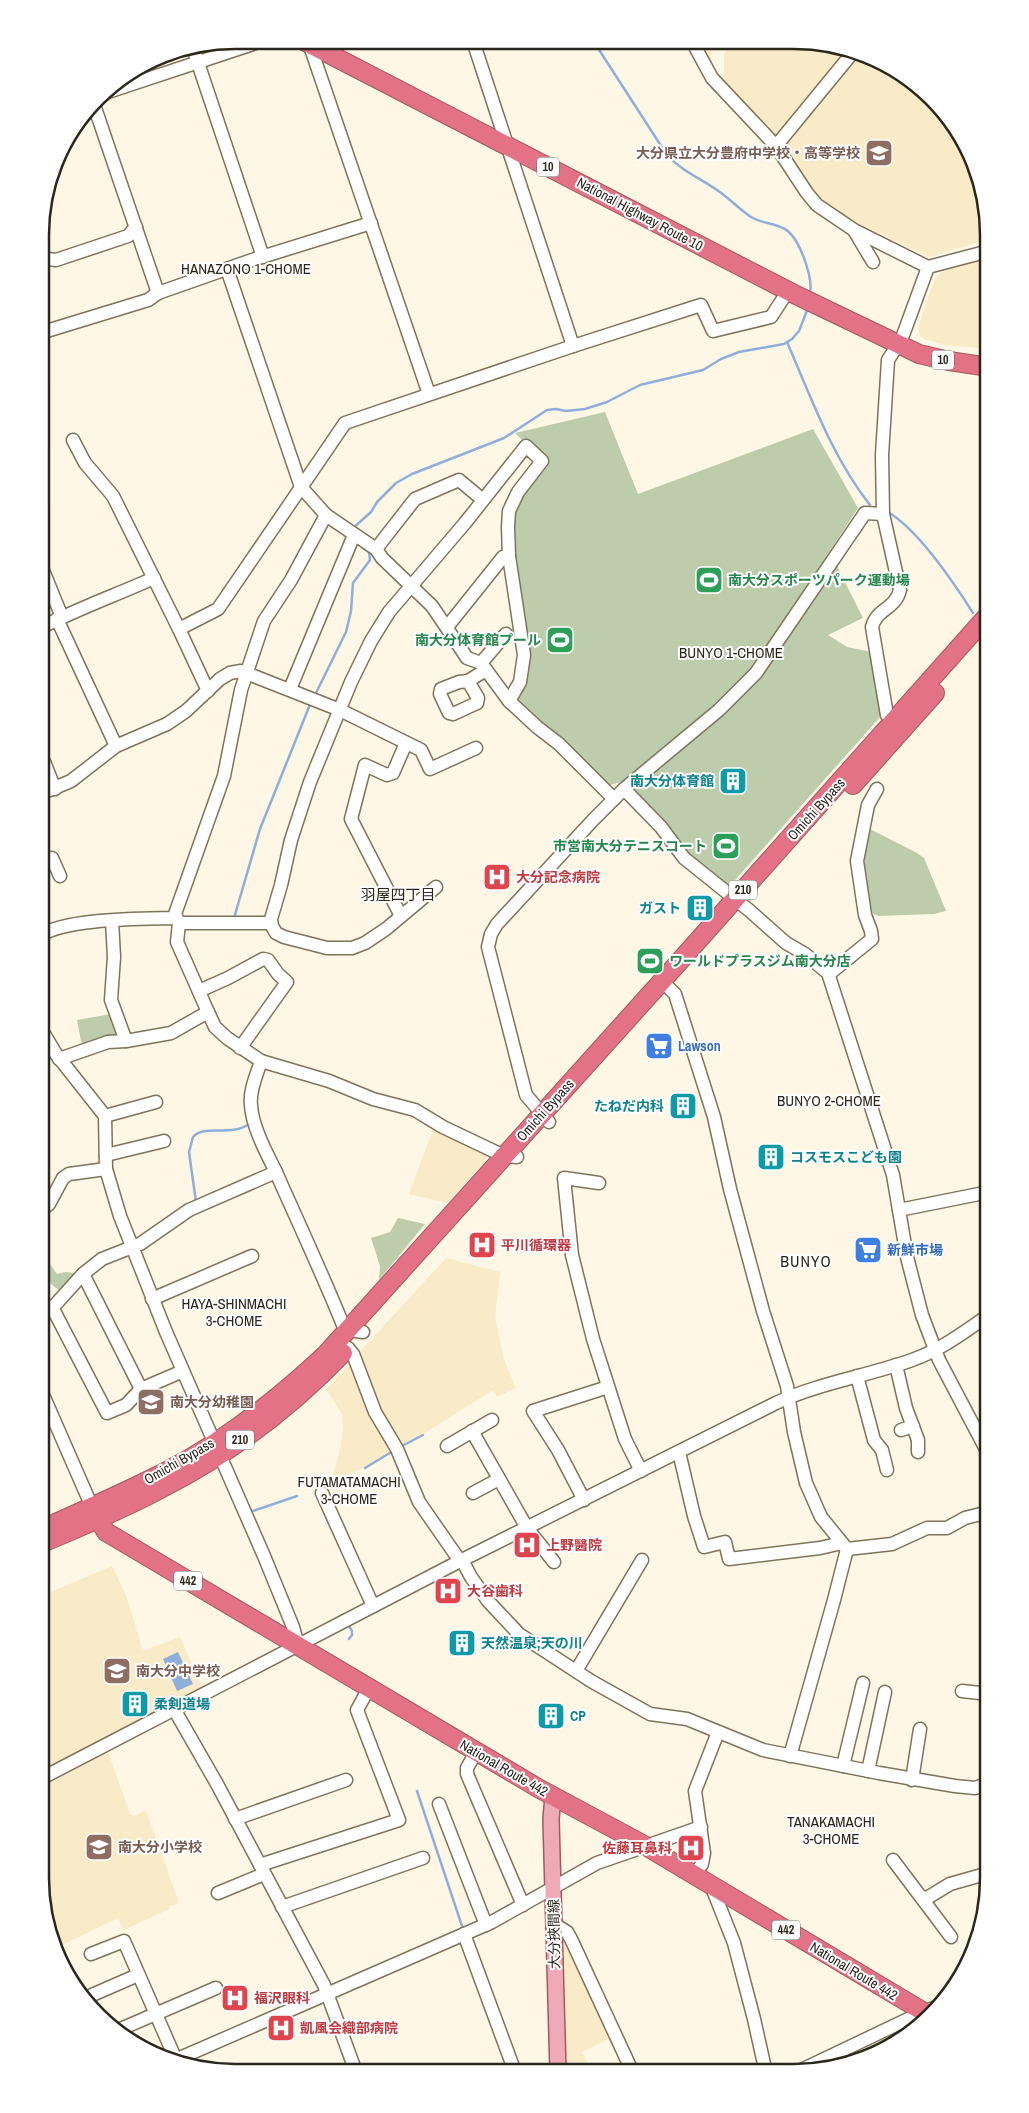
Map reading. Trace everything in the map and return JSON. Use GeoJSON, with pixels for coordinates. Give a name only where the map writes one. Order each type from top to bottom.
{"type":"FeatureCollection","features":[{"type":"Feature","properties":{"kind":"highway","name":"National Highway Route 10"},"geometry":{"type":"LineString","coordinates":[[320,49],[791,293],[918,354],[980,366]]}},
{"type":"Feature","properties":{"kind":"highway","name":"National Highway Route 10"},"geometry":{"type":"LineString","coordinates":[[899,344],[955,355],[980,356]]}},
{"type":"Feature","properties":{"kind":"highway","name":"Omichi Bypass"},"geometry":{"type":"LineString","coordinates":[[740,902],[894,721],[980,624]]}},
{"type":"Feature","properties":{"kind":"highway","name":"Omichi Bypass"},"geometry":{"type":"LineString","coordinates":[[49,1527],[164,1488],[216,1449],[309,1370],[342,1346],[740,902],[980,642]]}},
{"type":"Feature","properties":{"kind":"highway","name":"Omichi Bypass"},"geometry":{"type":"LineString","coordinates":[[49,1539],[94,1513]]}},
{"type":"Feature","properties":{"kind":"highway","name":"National Route 442"},"geometry":{"type":"LineString","coordinates":[[94,1513],[106,1532],[476,1752],[644,1845],[927,2009]]}},
{"type":"Feature","properties":{"kind":"main road","name":"大分挾間線"},"geometry":{"type":"LineString","coordinates":[[553,1796],[551,1814],[558,2064]]}},
{"type":"Feature","properties":{"kind":"street"},"geometry":{"type":"LineString","coordinates":[[121,88],[239,49]]}},
{"type":"Feature","properties":{"kind":"street"},"geometry":{"type":"LineString","coordinates":[[309,49],[371,223],[429,394]]}},
{"type":"Feature","properties":{"kind":"street"},"geometry":{"type":"LineString","coordinates":[[476,49],[573,346]]}},
{"type":"Feature","properties":{"kind":"street"},"geometry":{"type":"LineString","coordinates":[[696,49],[712,78],[776,146],[817,205],[854,230],[928,267],[980,253]]}},
{"type":"Feature","properties":{"kind":"street"},"geometry":{"type":"LineString","coordinates":[[195,53],[262,257]]}},
{"type":"Feature","properties":{"kind":"street"},"geometry":{"type":"LineString","coordinates":[[776,146],[849,57]]}},
{"type":"Feature","properties":{"kind":"street"},"geometry":{"type":"LineString","coordinates":[[96,111],[158,293]]}},
{"type":"Feature","properties":{"kind":"street"},"geometry":{"type":"LineString","coordinates":[[49,331],[148,300],[158,293],[262,257],[371,223]]}},
{"type":"Feature","properties":{"kind":"street"},"geometry":{"type":"LineString","coordinates":[[49,259],[56,260],[128,236],[136,227]]}},
{"type":"Feature","properties":{"kind":"street"},"geometry":{"type":"LineString","coordinates":[[854,230],[873,262]]}},
{"type":"Feature","properties":{"kind":"street"},"geometry":{"type":"LineString","coordinates":[[894,721],[887,715],[872,627],[874,618],[897,600],[900,590],[883,514],[882,455],[888,360],[899,344],[928,267]]}},
{"type":"Feature","properties":{"kind":"street"},"geometry":{"type":"LineString","coordinates":[[227,269],[300,487],[326,514],[376,549],[410,588],[432,606],[467,658],[483,666],[509,701],[560,744],[614,799]]}},
{"type":"Feature","properties":{"kind":"street"},"geometry":{"type":"LineString","coordinates":[[178,629],[218,609],[345,423],[701,305],[713,331],[754,322],[771,317],[791,293]]}},
{"type":"Feature","properties":{"kind":"street"},"geometry":{"type":"LineString","coordinates":[[73,440],[85,463],[114,496],[208,691]]}},
{"type":"Feature","properties":{"kind":"street"},"geometry":{"type":"LineString","coordinates":[[436,887],[376,936],[352,948],[327,948],[281,937],[276,933],[271,923],[290,840],[310,782],[362,659],[380,624],[526,446],[542,461],[518,492],[510,511],[508,527],[509,556],[524,655],[520,682],[509,701]]}},
{"type":"Feature","properties":{"kind":"street"},"geometry":{"type":"LineString","coordinates":[[376,549],[415,499],[459,480],[483,500]]}},
{"type":"Feature","properties":{"kind":"street"},"geometry":{"type":"LineString","coordinates":[[545,1118],[526,1096],[488,947],[491,934],[497,924],[624,789],[719,710],[756,673],[865,513],[883,514]]}},
{"type":"Feature","properties":{"kind":"street"},"geometry":{"type":"LineString","coordinates":[[326,514],[291,580],[266,616],[239,699],[224,776],[176,910],[177,942],[215,1027],[240,1048],[261,1060],[330,1081],[373,1099],[415,1110],[443,1127],[511,1157]]}},
{"type":"Feature","properties":{"kind":"street"},"geometry":{"type":"LineString","coordinates":[[290,689],[354,535]]}},
{"type":"Feature","properties":{"kind":"street"},"geometry":{"type":"LineString","coordinates":[[447,627],[503,557],[509,556]]}},
{"type":"Feature","properties":{"kind":"street"},"geometry":{"type":"LineString","coordinates":[[49,624],[154,578]]}},
{"type":"Feature","properties":{"kind":"street"},"geometry":{"type":"LineString","coordinates":[[49,588],[60,618],[116,746]]}},
{"type":"Feature","properties":{"kind":"street"},"geometry":{"type":"LineString","coordinates":[[468,681],[483,666],[506,634]]}},
{"type":"Feature","properties":{"kind":"street"},"geometry":{"type":"LineString","coordinates":[[49,791],[70,780],[116,746],[167,724],[186,711],[225,675],[237,672],[247,672],[340,710],[421,750],[430,769],[476,748]]}},
{"type":"Feature","properties":{"kind":"street"},"geometry":{"type":"LineString","coordinates":[[401,916],[351,819],[365,765],[387,775],[393,773],[406,743]]}},
{"type":"Feature","properties":{"kind":"street"},"geometry":{"type":"LineString","coordinates":[[49,774],[55,789]]}},
{"type":"Feature","properties":{"kind":"street"},"geometry":{"type":"LineString","coordinates":[[624,789],[657,822],[684,858],[740,902],[786,943],[817,963],[829,974],[861,1080],[893,1175],[914,1284],[935,1350],[980,1438]]}},
{"type":"Feature","properties":{"kind":"street"},"geometry":{"type":"LineString","coordinates":[[829,974],[872,939],[865,915],[857,861],[868,805],[877,789]]}},
{"type":"Feature","properties":{"kind":"street"},"geometry":{"type":"LineString","coordinates":[[49,859],[52,858],[60,876]]}},
{"type":"Feature","properties":{"kind":"street"},"geometry":{"type":"LineString","coordinates":[[49,932],[56,928],[112,921],[177,920],[271,923]]}},
{"type":"Feature","properties":{"kind":"street"},"geometry":{"type":"LineString","coordinates":[[112,921],[114,957],[111,1000],[126,1041]]}},
{"type":"Feature","properties":{"kind":"street"},"geometry":{"type":"LineString","coordinates":[[199,991],[263,959],[268,960],[278,974],[287,982],[240,1048]]}},
{"type":"Feature","properties":{"kind":"street"},"geometry":{"type":"LineString","coordinates":[[666,985],[675,994],[714,1117],[730,1189],[789,1397],[794,1432],[809,1491],[821,1517],[844,1546],[834,1600],[790,1756]]}},
{"type":"Feature","properties":{"kind":"street"},"geometry":{"type":"LineString","coordinates":[[59,1058],[108,1042],[126,1041],[171,1033],[208,1012]]}},
{"type":"Feature","properties":{"kind":"street"},"geometry":{"type":"LineString","coordinates":[[49,1041],[59,1058],[106,1116],[106,1169],[120,1216],[152,1299],[264,1556],[293,1626],[298,1645]]}},
{"type":"Feature","properties":{"kind":"street"},"geometry":{"type":"LineString","coordinates":[[261,1060],[250,1105],[262,1142],[344,1325],[356,1331]]}},
{"type":"Feature","properties":{"kind":"street"},"geometry":{"type":"LineString","coordinates":[[106,1116],[156,1102]]}},
{"type":"Feature","properties":{"kind":"street"},"geometry":{"type":"LineString","coordinates":[[106,1155],[164,1141]]}},
{"type":"Feature","properties":{"kind":"street"},"geometry":{"type":"LineString","coordinates":[[49,1204],[63,1178],[69,1174],[106,1169]]}},
{"type":"Feature","properties":{"kind":"street"},"geometry":{"type":"LineString","coordinates":[[49,1310],[83,1274],[102,1259],[140,1244],[189,1210],[276,1172]]}},
{"type":"Feature","properties":{"kind":"street"},"geometry":{"type":"LineString","coordinates":[[599,1183],[564,1178],[572,1255],[592,1339],[625,1439],[641,1471]]}},
{"type":"Feature","properties":{"kind":"street"},"geometry":{"type":"LineString","coordinates":[[899,1210],[980,1194]]}},
{"type":"Feature","properties":{"kind":"street"},"geometry":{"type":"LineString","coordinates":[[152,1299],[252,1256]]}},
{"type":"Feature","properties":{"kind":"street"},"geometry":{"type":"LineString","coordinates":[[83,1274],[141,1390]]}},
{"type":"Feature","properties":{"kind":"street"},"geometry":{"type":"LineString","coordinates":[[52,1307],[107,1413],[126,1405],[141,1390],[183,1371]]}},
{"type":"Feature","properties":{"kind":"street"},"geometry":{"type":"LineString","coordinates":[[49,1774],[461,1560],[789,1397],[896,1365],[935,1350],[980,1321]]}},
{"type":"Feature","properties":{"kind":"street"},"geometry":{"type":"LineString","coordinates":[[342,1346],[353,1354],[375,1412],[397,1449],[419,1502],[461,1560],[482,1593],[514,1629],[532,1644],[650,1714],[687,1719],[756,1748],[912,1780],[980,1788]]}},
{"type":"Feature","properties":{"kind":"street"},"geometry":{"type":"LineString","coordinates":[[896,1365],[907,1428],[918,1440],[918,1452]]}},
{"type":"Feature","properties":{"kind":"street"},"geometry":{"type":"LineString","coordinates":[[857,1376],[874,1440],[882,1450],[887,1470]]}},
{"type":"Feature","properties":{"kind":"street"},"geometry":{"type":"LineString","coordinates":[[584,1500],[558,1450],[534,1411],[608,1387]]}},
{"type":"Feature","properties":{"kind":"street"},"geometry":{"type":"LineString","coordinates":[[49,1409],[94,1513]]}},
{"type":"Feature","properties":{"kind":"street"},"geometry":{"type":"LineString","coordinates":[[447,1446],[492,1420]]}},
{"type":"Feature","properties":{"kind":"street"},"geometry":{"type":"LineString","coordinates":[[472,1431],[527,1528],[554,1562]]}},
{"type":"Feature","properties":{"kind":"street"},"geometry":{"type":"LineString","coordinates":[[679,1452],[694,1516],[704,1547],[725,1542],[729,1559],[820,1548],[892,1544],[927,1528],[947,1528],[965,1518],[980,1514]]}},
{"type":"Feature","properties":{"kind":"street"},"geometry":{"type":"LineString","coordinates":[[473,1493],[499,1479]]}},
{"type":"Feature","properties":{"kind":"street"},"geometry":{"type":"LineString","coordinates":[[322,1493],[373,1606]]}},
{"type":"Feature","properties":{"kind":"street"},"geometry":{"type":"LineString","coordinates":[[576,1671],[642,1560]]}},
{"type":"Feature","properties":{"kind":"street"},"geometry":{"type":"LineString","coordinates":[[843,1766],[863,1683]]}},
{"type":"Feature","properties":{"kind":"street"},"geometry":{"type":"LineString","coordinates":[[218,1893],[262,1870],[400,1820],[357,1710],[370,1688]]}},
{"type":"Feature","properties":{"kind":"street"},"geometry":{"type":"LineString","coordinates":[[962,1691],[980,1693]]}},
{"type":"Feature","properties":{"kind":"street"},"geometry":{"type":"LineString","coordinates":[[868,1771],[885,1692]]}},
{"type":"Feature","properties":{"kind":"street"},"geometry":{"type":"LineString","coordinates":[[174,1710],[235,1819],[328,1994],[353,2064]]}},
{"type":"Feature","properties":{"kind":"street"},"geometry":{"type":"LineString","coordinates":[[912,1780],[920,1729]]}},
{"type":"Feature","properties":{"kind":"street"},"geometry":{"type":"LineString","coordinates":[[694,1875],[704,1857],[701,1827],[695,1800],[696,1785],[718,1732]]}},
{"type":"Feature","properties":{"kind":"street"},"geometry":{"type":"LineString","coordinates":[[476,1752],[467,1768],[467,1774],[523,1905]]}},
{"type":"Feature","properties":{"kind":"street"},"geometry":{"type":"LineString","coordinates":[[235,1819],[346,1780]]}},
{"type":"Feature","properties":{"kind":"street"},"geometry":{"type":"LineString","coordinates":[[439,1804],[486,1924]]}},
{"type":"Feature","properties":{"kind":"street"},"geometry":{"type":"LineString","coordinates":[[186,2058],[486,1924],[597,1863],[644,1845],[701,1827]]}},
{"type":"Feature","properties":{"kind":"street"},"geometry":{"type":"LineString","coordinates":[[282,1907],[423,1858]]}},
{"type":"Feature","properties":{"kind":"street"},"geometry":{"type":"LineString","coordinates":[[893,1860],[952,1936]]}},
{"type":"Feature","properties":{"kind":"street"},"geometry":{"type":"LineString","coordinates":[[921,1897],[927,1898],[950,1884],[980,1875]]}},
{"type":"Feature","properties":{"kind":"street"},"geometry":{"type":"LineString","coordinates":[[711,1885],[732,1937],[752,2010],[764,2064]]}},
{"type":"Feature","properties":{"kind":"street"},"geometry":{"type":"LineString","coordinates":[[554,1924],[567,1932],[571,1939],[629,2064]]}},
{"type":"Feature","properties":{"kind":"street"},"geometry":{"type":"LineString","coordinates":[[464,1934],[512,2064]]}},
{"type":"Feature","properties":{"kind":"street"},"geometry":{"type":"LineString","coordinates":[[91,1954],[124,1941],[154,2013],[174,2054]]}},
{"type":"Feature","properties":{"kind":"street"},"geometry":{"type":"LineString","coordinates":[[92,1995],[138,1975]]}},
{"type":"Feature","properties":{"kind":"street"},"geometry":{"type":"LineString","coordinates":[[123,2027],[216,1988]]}},
{"type":"Feature","properties":{"kind":"street"},"geometry":{"type":"LineString","coordinates":[[846,2057],[917,2018]]}},
{"type":"Feature","properties":{"kind":"shaded area"},"geometry":{"type":"Polygon","coordinates":[[[701,49],[712,49],[711,67],[701,49]]]}},
{"type":"Feature","properties":{"kind":"shaded area"},"geometry":{"type":"Polygon","coordinates":[[[806,49],[845,56],[776,136],[724,82],[724,53],[727,50],[806,49]]]}},
{"type":"Feature","properties":{"kind":"shaded area","name":"大分県立大分豊府中学校・高等学校"},"geometry":{"type":"Polygon","coordinates":[[[855,59],[876,68],[907,87],[926,103],[942,122],[955,142],[966,164],[974,187],[979,211],[980,242],[930,257],[847,218],[825,204],[813,190],[787,152],[787,145],[855,59]]]}},
{"type":"Feature","properties":{"kind":"shaded area"},"geometry":{"type":"Polygon","coordinates":[[[980,259],[980,348],[945,345],[920,336],[918,328],[932,286],[938,275],[950,268],[980,259]]]}},
{"type":"Feature","properties":{"kind":"shaded area"},"geometry":{"type":"Polygon","coordinates":[[[432,1125],[487,1151],[486,1160],[448,1203],[409,1194],[432,1132],[432,1125]]]}},
{"type":"Feature","properties":{"kind":"shaded area"},"geometry":{"type":"Polygon","coordinates":[[[446,1258],[500,1272],[495,1317],[504,1360],[516,1388],[497,1397],[493,1390],[425,1433],[397,1447],[356,1356],[446,1258]]]}},
{"type":"Feature","properties":{"kind":"shaded area"},"geometry":{"type":"Polygon","coordinates":[[[354,1360],[394,1448],[363,1468],[330,1483],[339,1454],[343,1429],[342,1414],[326,1389],[354,1360]]]}},
{"type":"Feature","properties":{"kind":"shaded area","name":"南大分中学校"},"geometry":{"type":"Polygon","coordinates":[[[112,1566],[127,1598],[143,1651],[180,1637],[203,1690],[49,1768],[49,1593],[112,1566]]]}},
{"type":"Feature","properties":{"kind":"shaded area","name":"南大分小学校"},"geometry":{"type":"Polygon","coordinates":[[[108,1752],[130,1814],[134,1816],[146,1810],[179,1903],[124,1930],[118,1918],[62,1945],[52,1914],[49,1890],[49,1782],[108,1752]]]}},
{"type":"Feature","properties":{"kind":"shaded area"},"geometry":{"type":"Polygon","coordinates":[[[569,1944],[613,2037],[582,2052],[588,2064],[565,2064],[562,1946],[569,1944]]]}},
{"type":"Feature","properties":{"kind":"green space"},"geometry":{"type":"Polygon","coordinates":[[[605,412],[638,494],[813,429],[858,508],[826,557],[836,564],[863,618],[828,635],[847,647],[872,652],[882,715],[728,888],[687,855],[664,824],[623,781],[608,786],[515,701],[523,685],[510,527],[520,492],[544,461],[515,433],[605,412]]]}},
{"type":"Feature","properties":{"kind":"green space"},"geometry":{"type":"Polygon","coordinates":[[[868,828],[924,858],[946,911],[934,914],[878,916],[870,912],[862,861],[868,828]]]}},
{"type":"Feature","properties":{"kind":"green space"},"geometry":{"type":"Polygon","coordinates":[[[111,1014],[123,1038],[82,1046],[77,1020],[111,1014]]]}},
{"type":"Feature","properties":{"kind":"green space"},"geometry":{"type":"Polygon","coordinates":[[[398,1218],[425,1224],[379,1280],[380,1266],[371,1238],[390,1232],[398,1218]]]}},
{"type":"Feature","properties":{"kind":"green space"},"geometry":{"type":"Polygon","coordinates":[[[49,1265],[57,1274],[65,1272],[75,1273],[60,1291],[49,1281],[49,1265]]]}},
{"type":"Feature","properties":{"kind":"water"},"geometry":{"type":"Polygon","coordinates":[[[178,1652],[193,1684],[177,1691],[163,1659],[178,1652]]]}},
{"type":"Feature","properties":{"kind":"waterway"},"geometry":{"type":"LineString","coordinates":[[599,49],[670,158],[683,169],[721,193],[751,217],[779,226],[789,232],[804,257],[809,277],[810,293]]}},
{"type":"Feature","properties":{"kind":"waterway"},"geometry":{"type":"LineString","coordinates":[[352,529],[371,512],[377,502],[396,483],[412,474],[504,438],[547,410],[585,409],[607,402],[640,385],[703,370],[721,359],[739,352],[784,344],[799,331],[808,308]]}},
{"type":"Feature","properties":{"kind":"waterway"},"geometry":{"type":"LineString","coordinates":[[787,342],[833,447],[870,505]]}},
{"type":"Feature","properties":{"kind":"waterway"},"geometry":{"type":"LineString","coordinates":[[888,512],[911,531],[935,558],[973,613]]}},
{"type":"Feature","properties":{"kind":"waterway"},"geometry":{"type":"LineString","coordinates":[[315,695],[346,632],[351,611],[353,583],[370,560],[369,552],[363,548]]}},
{"type":"Feature","properties":{"kind":"waterway"},"geometry":{"type":"LineString","coordinates":[[234,918],[260,829],[311,702]]}},
{"type":"Feature","properties":{"kind":"waterway"},"geometry":{"type":"LineString","coordinates":[[196,1202],[189,1152],[193,1137],[204,1131],[234,1130],[249,1124]]}},
{"type":"Feature","properties":{"kind":"waterway"},"geometry":{"type":"LineString","coordinates":[[179,1224],[190,1216]]}},
{"type":"Feature","properties":{"kind":"waterway"},"geometry":{"type":"LineString","coordinates":[[400,1447],[423,1435]]}},
{"type":"Feature","properties":{"kind":"waterway"},"geometry":{"type":"LineString","coordinates":[[365,1468],[393,1451]]}},
{"type":"Feature","properties":{"kind":"waterway"},"geometry":{"type":"LineString","coordinates":[[250,1512],[297,1496]]}},
{"type":"Feature","properties":{"kind":"waterway"},"geometry":{"type":"LineString","coordinates":[[349,1626],[352,1635],[349,1639]]}},
{"type":"Feature","properties":{"kind":"waterway"},"geometry":{"type":"LineString","coordinates":[[417,1791],[463,1929]]}},
{"type":"Feature","properties":{"kind":"place","name":"大分県立大分豊府中学校・高等学校"},"geometry":{"type":"Point","coordinates":[879,153]}},
{"type":"Feature","properties":{"kind":"place","name":"南大分スポーツパーク運動場"},"geometry":{"type":"Point","coordinates":[709,580]}},
{"type":"Feature","properties":{"kind":"place","name":"南大分体育館プール"},"geometry":{"type":"Point","coordinates":[560,640]}},
{"type":"Feature","properties":{"kind":"place","name":"南大分体育館"},"geometry":{"type":"Point","coordinates":[733,781]}},
{"type":"Feature","properties":{"kind":"place","name":"市営南大分テニスコート"},"geometry":{"type":"Point","coordinates":[726,846]}},
{"type":"Feature","properties":{"kind":"place","name":"大分記念病院"},"geometry":{"type":"Point","coordinates":[497,877]}},
{"type":"Feature","properties":{"kind":"place","name":"ガスト"},"geometry":{"type":"Point","coordinates":[700,908]}},
{"type":"Feature","properties":{"kind":"place","name":"ワールドプラスジム南大分店"},"geometry":{"type":"Point","coordinates":[650,961]}},
{"type":"Feature","properties":{"kind":"place","name":"Lawson"},"geometry":{"type":"Point","coordinates":[659,1046]}},
{"type":"Feature","properties":{"kind":"place","name":"たねだ内科"},"geometry":{"type":"Point","coordinates":[683,1106]}},
{"type":"Feature","properties":{"kind":"place","name":"コスモスこども園"},"geometry":{"type":"Point","coordinates":[771,1157]}},
{"type":"Feature","properties":{"kind":"place","name":"平川循環器"},"geometry":{"type":"Point","coordinates":[482,1245]}},
{"type":"Feature","properties":{"kind":"place","name":"新鮮市場"},"geometry":{"type":"Point","coordinates":[868,1250]}},
{"type":"Feature","properties":{"kind":"place","name":"南大分幼稚園"},"geometry":{"type":"Point","coordinates":[151,1402]}},
{"type":"Feature","properties":{"kind":"place","name":"上野醫院"},"geometry":{"type":"Point","coordinates":[527,1545]}},
{"type":"Feature","properties":{"kind":"place","name":"大谷歯科"},"geometry":{"type":"Point","coordinates":[448,1591]}},
{"type":"Feature","properties":{"kind":"place","name":"天然温泉;天の川"},"geometry":{"type":"Point","coordinates":[462,1643]}},
{"type":"Feature","properties":{"kind":"place","name":"南大分中学校"},"geometry":{"type":"Point","coordinates":[117,1671]}},
{"type":"Feature","properties":{"kind":"place","name":"柔剣道場"},"geometry":{"type":"Point","coordinates":[135,1704]}},
{"type":"Feature","properties":{"kind":"place","name":"CP"},"geometry":{"type":"Point","coordinates":[551,1716]}},
{"type":"Feature","properties":{"kind":"place","name":"南大分小学校"},"geometry":{"type":"Point","coordinates":[99,1847]}},
{"type":"Feature","properties":{"kind":"place","name":"佐藤耳鼻科"},"geometry":{"type":"Point","coordinates":[691,1848]}},
{"type":"Feature","properties":{"kind":"place","name":"福沢眼科"},"geometry":{"type":"Point","coordinates":[235,1998]}},
{"type":"Feature","properties":{"kind":"place","name":"凱風会織部病院"},"geometry":{"type":"Point","coordinates":[281,2028]}},
{"type":"Feature","properties":{"kind":"district","name":"HANAZONO 1-CHOME"},"geometry":{"type":"Point","coordinates":[246,269]}},
{"type":"Feature","properties":{"kind":"district","name":"BUNYO 1-CHOME"},"geometry":{"type":"Point","coordinates":[731,653]}},
{"type":"Feature","properties":{"kind":"district","name":"羽屋四丁目"},"geometry":{"type":"Point","coordinates":[398,895]}},
{"type":"Feature","properties":{"kind":"district","name":"BUNYO 2-CHOME"},"geometry":{"type":"Point","coordinates":[829,1101]}},
{"type":"Feature","properties":{"kind":"district","name":"BUNYO"},"geometry":{"type":"Point","coordinates":[806,1261]}},
{"type":"Feature","properties":{"kind":"district","name":"HAYA-SHINMACHI 3-CHOME"},"geometry":{"type":"Point","coordinates":[234,1312]}},
{"type":"Feature","properties":{"kind":"district","name":"FUTAMATAMACHI 3-CHOME"},"geometry":{"type":"Point","coordinates":[349,1490]}},
{"type":"Feature","properties":{"kind":"district","name":"TANAKAMACHI 3-CHOME"},"geometry":{"type":"Point","coordinates":[831,1830]}}]}
